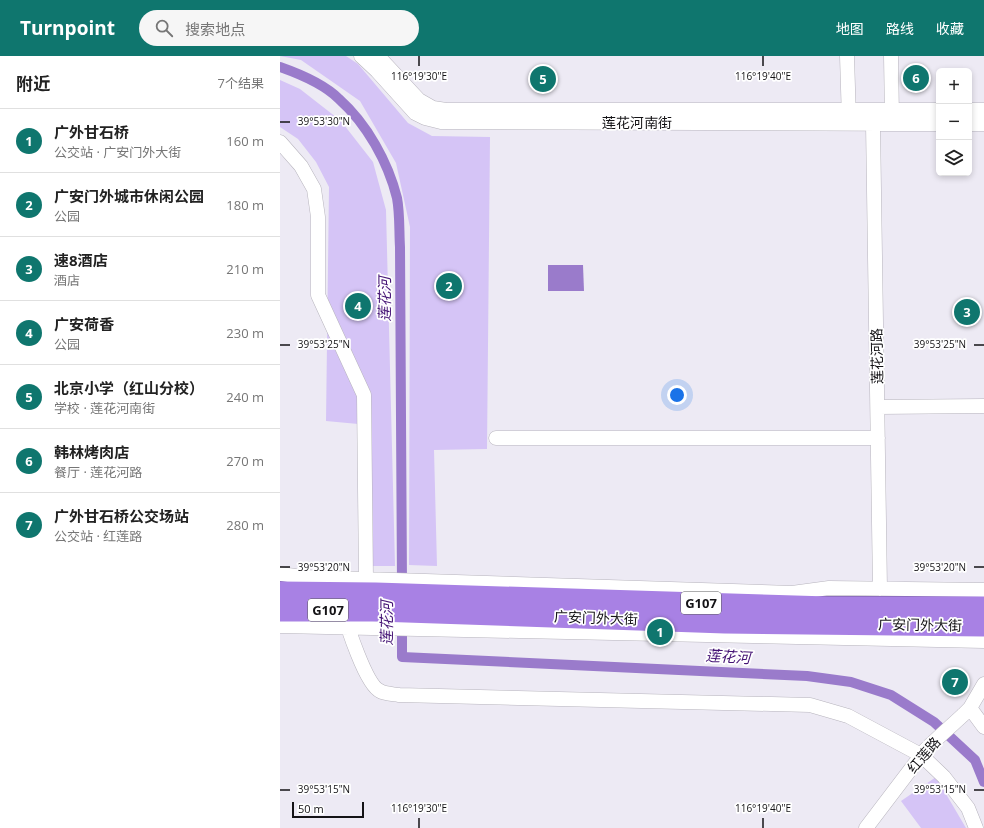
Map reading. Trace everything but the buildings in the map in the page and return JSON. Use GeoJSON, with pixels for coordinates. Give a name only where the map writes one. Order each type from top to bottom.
{"type":"FeatureCollection","features":[{"type":"Feature","properties":{"kind":"highway","name":"广安门外大街"},"geometry":{"type":"LineString","coordinates":[[280,592],[308,585],[374,598],[418,604],[717,622],[984,626]]}},
{"type":"Feature","properties":{"kind":"highway","name":"广安门外大街"},"geometry":{"type":"LineString","coordinates":[[280,611],[345,618],[374,598]]}},
{"type":"Feature","properties":{"kind":"highway","name":"广安门外大街"},"geometry":{"type":"LineString","coordinates":[[418,604],[984,608]]}},
{"type":"Feature","properties":{"kind":"street","name":"莲花河南街"},"geometry":{"type":"LineString","coordinates":[[361,56],[377,70],[415,113],[433,120],[461,122],[936,124]]}},
{"type":"Feature","properties":{"kind":"street","name":"莲花河南街"},"geometry":{"type":"LineString","coordinates":[[379,56],[420,100],[433,108],[446,110],[936,110]]}},
{"type":"Feature","properties":{"kind":"street"},"geometry":{"type":"LineString","coordinates":[[847,56],[849,124]]}},
{"type":"Feature","properties":{"kind":"street"},"geometry":{"type":"LineString","coordinates":[[891,56],[892,124]]}},
{"type":"Feature","properties":{"kind":"street"},"geometry":{"type":"LineString","coordinates":[[972,110],[984,110]]}},
{"type":"Feature","properties":{"kind":"street","name":"莲花河路"},"geometry":{"type":"LineString","coordinates":[[873,124],[880,589]]}},
{"type":"Feature","properties":{"kind":"street"},"geometry":{"type":"LineString","coordinates":[[972,124],[984,124]]}},
{"type":"Feature","properties":{"kind":"street"},"geometry":{"type":"LineString","coordinates":[[280,142],[301,166],[314,189],[318,212],[318,295],[364,394],[374,598]]}},
{"type":"Feature","properties":{"kind":"street"},"geometry":{"type":"LineString","coordinates":[[878,407],[984,406]]}},
{"type":"Feature","properties":{"kind":"street"},"geometry":{"type":"LineString","coordinates":[[496,438],[878,438]]}},
{"type":"Feature","properties":{"kind":"street"},"geometry":{"type":"LineString","coordinates":[[280,574],[308,585]]}},
{"type":"Feature","properties":{"kind":"street","name":"广安门外大街"},"geometry":{"type":"LineString","coordinates":[[418,604],[792,593],[829,588],[984,590]]}},
{"type":"Feature","properties":{"kind":"street","name":"广安门外大街"},"geometry":{"type":"LineString","coordinates":[[374,598],[681,636],[984,641]]}},
{"type":"Feature","properties":{"kind":"street"},"geometry":{"type":"LineString","coordinates":[[345,618],[368,678],[380,691],[398,694],[810,705],[848,716],[925,751],[968,808],[976,828]]}},
{"type":"Feature","properties":{"kind":"street","name":"广安门外大街"},"geometry":{"type":"LineString","coordinates":[[280,626],[345,618]]}},
{"type":"Feature","properties":{"kind":"street","name":"红莲路"},"geometry":{"type":"LineString","coordinates":[[866,828],[925,751],[966,711],[984,684]]}},
{"type":"Feature","properties":{"kind":"street"},"geometry":{"type":"LineString","coordinates":[[966,711],[984,727]]}},
{"type":"Feature","properties":{"kind":"shaded area"},"geometry":{"type":"Polygon","coordinates":[[[280,56],[346,56],[358,64],[408,123],[432,136],[490,137],[487,449],[434,450],[437,566],[409,565],[410,227],[396,163],[360,101],[301,60],[280,56]]]}},
{"type":"Feature","properties":{"kind":"shaded area"},"geometry":{"type":"Polygon","coordinates":[[[280,80],[300,89],[341,121],[373,162],[386,210],[395,566],[370,566],[369,425],[326,421],[329,187],[316,162],[298,139],[280,127],[280,80]]]}},
{"type":"Feature","properties":{"kind":"shaded area"},"geometry":{"type":"Polygon","coordinates":[[[548,265],[583,265],[584,291],[548,291],[548,265]]]}},
{"type":"Feature","properties":{"kind":"shaded area"},"geometry":{"type":"Polygon","coordinates":[[[936,777],[966,828],[921,828],[901,801],[936,777]]]}},
{"type":"Feature","properties":{"kind":"waterway","name":"莲花河"},"geometry":{"type":"LineString","coordinates":[[280,67],[304,76],[319,84],[333,94],[359,120],[382,157],[397,198],[400,247],[402,586]]}},
{"type":"Feature","properties":{"kind":"waterway","name":"莲花河"},"geometry":{"type":"LineString","coordinates":[[402,622],[402,657],[807,676],[851,682],[891,695],[934,722],[975,760],[984,782]]}},
{"type":"Feature","properties":{"kind":"place","name":"韩林烤肉店"},"geometry":{"type":"Point","coordinates":[916,78]}},
{"type":"Feature","properties":{"kind":"place","name":"北京小学（红山分校）"},"geometry":{"type":"Point","coordinates":[543,79]}},
{"type":"Feature","properties":{"kind":"place","name":"广安门外城市休闲公园"},"geometry":{"type":"Point","coordinates":[449,286]}},
{"type":"Feature","properties":{"kind":"place","name":"广安荷香"},"geometry":{"type":"Point","coordinates":[358,306]}},
{"type":"Feature","properties":{"kind":"place","name":"速8酒店"},"geometry":{"type":"Point","coordinates":[967,312]}},
{"type":"Feature","properties":{"kind":"place","name":"广外甘石桥"},"geometry":{"type":"Point","coordinates":[660,632]}},
{"type":"Feature","properties":{"kind":"place","name":"广外甘石桥公交场站"},"geometry":{"type":"Point","coordinates":[955,682]}}]}
